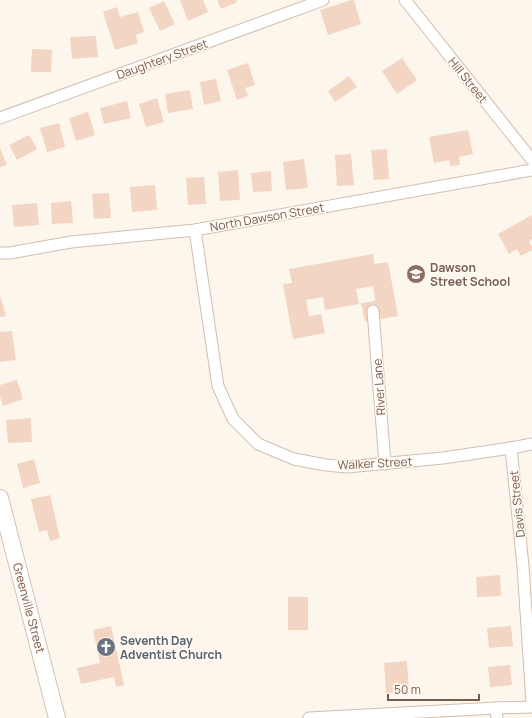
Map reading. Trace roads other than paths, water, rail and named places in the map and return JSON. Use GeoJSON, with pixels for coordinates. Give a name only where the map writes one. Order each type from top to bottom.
{"type":"FeatureCollection","features":[{"type":"Feature","properties":{"kind":"street","name":"Daughtery Street"},"geometry":{"type":"LineString","coordinates":[[0,118],[323,0]]}},
{"type":"Feature","properties":{"kind":"street","name":"Hill Street"},"geometry":{"type":"LineString","coordinates":[[405,0],[532,160]]}},
{"type":"Feature","properties":{"kind":"street","name":"North Dawson Street"},"geometry":{"type":"LineString","coordinates":[[0,253],[10,253],[71,242],[195,230],[532,170]]}},
{"type":"Feature","properties":{"kind":"street","name":"Walker Street"},"geometry":{"type":"LineString","coordinates":[[195,230],[218,386],[233,418],[258,444],[294,459],[347,467],[443,458],[532,444]]}},
{"type":"Feature","properties":{"kind":"street","name":"River Lane"},"geometry":{"type":"LineString","coordinates":[[373,310],[385,464]]}},
{"type":"Feature","properties":{"kind":"street","name":"Davis Street"},"geometry":{"type":"LineString","coordinates":[[511,448],[528,566],[532,703]]}},
{"type":"Feature","properties":{"kind":"street","name":"Greenville Street"},"geometry":{"type":"LineString","coordinates":[[0,498],[57,718]]}},
{"type":"Feature","properties":{"kind":"street"},"geometry":{"type":"LineString","coordinates":[[310,718],[496,713],[532,707]]}},
{"type":"Feature","properties":{"kind":"place","name":"Dawson Street School"},"geometry":{"type":"Point","coordinates":[416,274]}},
{"type":"Feature","properties":{"kind":"place","name":"Seventh Day Adventist Church"},"geometry":{"type":"Point","coordinates":[106,647]}}]}
